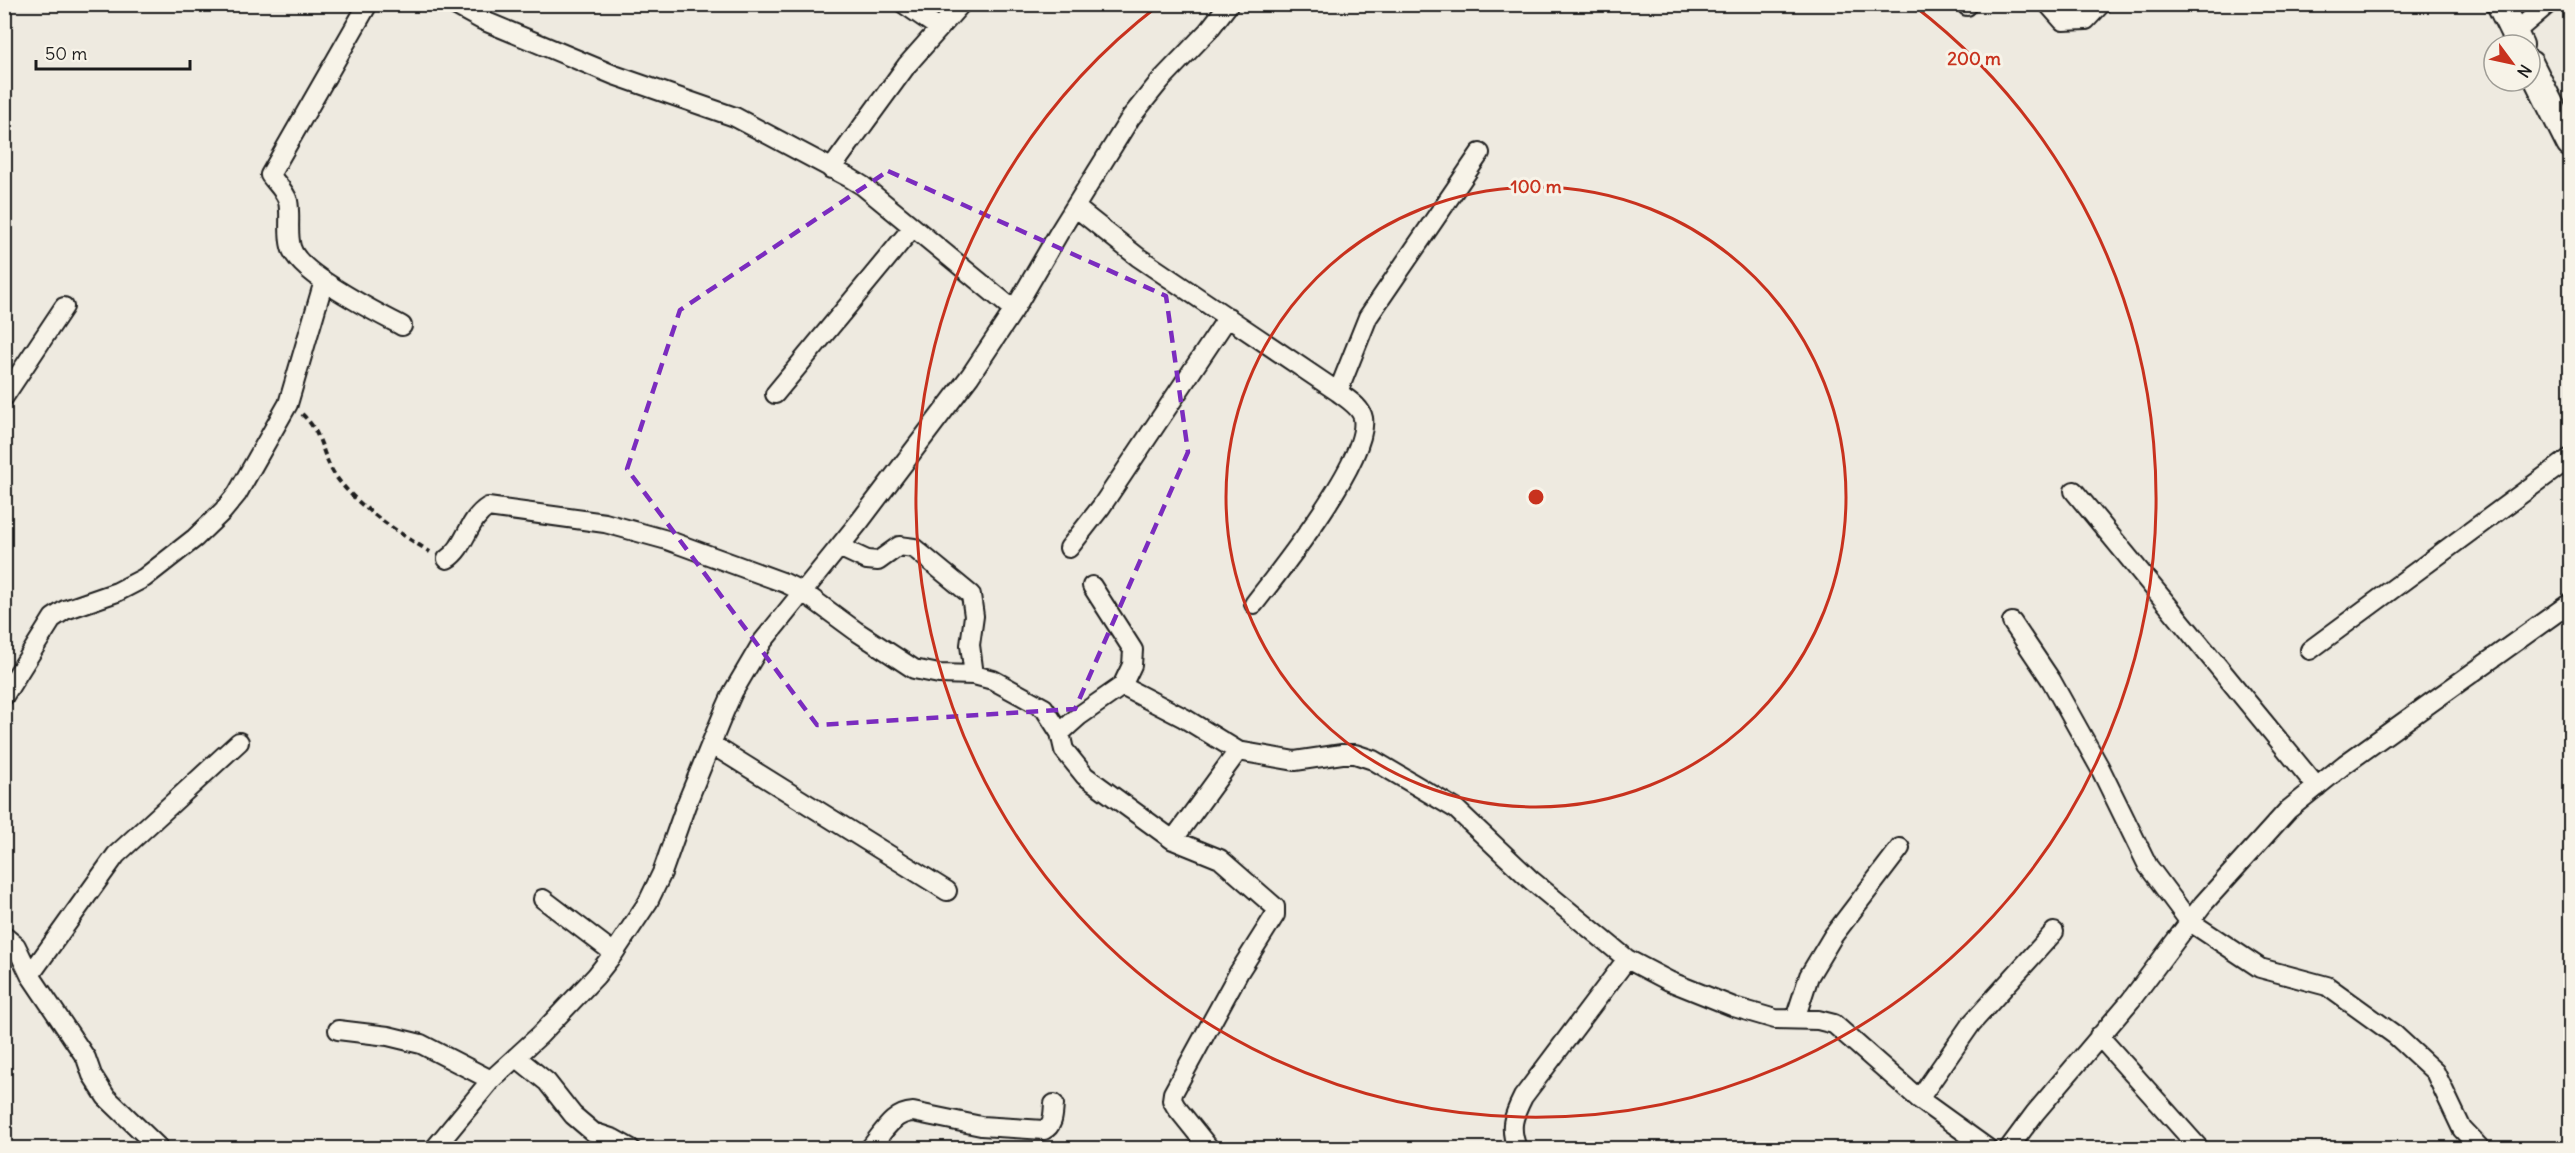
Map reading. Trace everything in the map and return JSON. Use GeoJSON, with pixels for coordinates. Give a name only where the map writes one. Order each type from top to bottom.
{"type":"FeatureCollection","features":[{"type":"Feature","properties":{"kind":"main road"},"geometry":{"type":"LineString","coordinates":[[2499,4],[2514,33]]}},
{"type":"Feature","properties":{"kind":"main road"},"geometry":{"type":"LineString","coordinates":[[2542,87],[2571,144]]}},
{"type":"Feature","properties":{"kind":"street"},"geometry":{"type":"LineString","coordinates":[[368,4],[270,175],[284,192],[288,202],[291,250],[324,281],[349,298],[402,326]]}},
{"type":"Feature","properties":{"kind":"street"},"geometry":{"type":"LineString","coordinates":[[904,4],[939,28]]}},
{"type":"Feature","properties":{"kind":"street"},"geometry":{"type":"LineString","coordinates":[[831,169],[907,65],[961,4]]}},
{"type":"Feature","properties":{"kind":"street"},"geometry":{"type":"LineString","coordinates":[[435,1149],[491,1080],[596,976],[614,953],[648,902],[662,873],[711,744],[742,675],[763,641],[839,547],[970,376],[1014,310],[1131,117],[1229,4]]}},
{"type":"Feature","properties":{"kind":"street"},"geometry":{"type":"LineString","coordinates":[[2048,4],[2062,21],[2086,20],[2101,4]]}},
{"type":"Feature","properties":{"kind":"street"},"geometry":{"type":"LineString","coordinates":[[2522,33],[2548,4]]}},
{"type":"Feature","properties":{"kind":"street"},"geometry":{"type":"LineString","coordinates":[[464,7],[622,78],[735,117],[864,186],[1014,310]]}},
{"type":"Feature","properties":{"kind":"street"},"geometry":{"type":"LineString","coordinates":[[1338,392],[1368,317],[1480,153]]}},
{"type":"Feature","properties":{"kind":"street"},"geometry":{"type":"LineString","coordinates":[[1075,207],[1138,256],[1338,392],[1359,410],[1363,417],[1362,432],[1354,454],[1336,490],[1301,545],[1254,604]]}},
{"type":"Feature","properties":{"kind":"street"},"geometry":{"type":"LineString","coordinates":[[775,394],[913,227]]}},
{"type":"Feature","properties":{"kind":"street"},"geometry":{"type":"LineString","coordinates":[[4,696],[53,618],[65,610],[117,592],[137,582],[195,538],[224,512],[237,494],[288,404],[324,281]]}},
{"type":"Feature","properties":{"kind":"street"},"geometry":{"type":"LineString","coordinates":[[4,397],[64,308]]}},
{"type":"Feature","properties":{"kind":"street"},"geometry":{"type":"LineString","coordinates":[[1069,548],[1101,507],[1228,316]]}},
{"type":"Feature","properties":{"kind":"street"},"geometry":{"type":"LineString","coordinates":[[2310,650],[2571,458]]}},
{"type":"Feature","properties":{"kind":"street"},"geometry":{"type":"LineString","coordinates":[[2074,491],[2317,787]]}},
{"type":"Feature","properties":{"kind":"street"},"geometry":{"type":"LineString","coordinates":[[447,559],[456,551],[476,515],[491,506],[605,523],[633,530],[785,583],[803,592],[856,631],[914,669],[939,674],[974,675],[993,680],[1044,708],[1060,733],[1064,750],[1085,776],[1173,840],[1220,859],[1272,903],[1276,911],[1173,1093],[1176,1107],[1209,1149]]}},
{"type":"Feature","properties":{"kind":"street"},"geometry":{"type":"LineString","coordinates":[[839,547],[867,560],[878,561],[885,559],[899,546],[914,548],[971,595],[974,616],[970,645],[974,675]]}},
{"type":"Feature","properties":{"kind":"street"},"geometry":{"type":"LineString","coordinates":[[1060,733],[1079,716],[1122,686],[1132,665],[1132,650],[1092,586]]}},
{"type":"Feature","properties":{"kind":"street"},"geometry":{"type":"LineString","coordinates":[[2009,1149],[2035,1113],[2131,1000],[2189,921],[2264,834],[2354,758],[2571,603]]}},
{"type":"Feature","properties":{"kind":"street"},"geometry":{"type":"LineString","coordinates":[[2012,622],[2051,680],[2100,768],[2148,866],[2189,921],[2260,968],[2327,986],[2395,1035],[2435,1072],[2462,1129],[2480,1149]]}},
{"type":"Feature","properties":{"kind":"street"},"geometry":{"type":"LineString","coordinates":[[1122,686],[1184,718],[1238,751],[1295,761],[1342,754],[1355,754],[1373,760],[1456,809],[1531,880],[1626,959],[1669,981],[1734,1007],[1776,1019],[1818,1020],[1834,1024],[1919,1099],[1987,1149]]}},
{"type":"Feature","properties":{"kind":"street"},"geometry":{"type":"LineString","coordinates":[[30,975],[116,855],[240,742]]}},
{"type":"Feature","properties":{"kind":"street"},"geometry":{"type":"LineString","coordinates":[[711,744],[947,891]]}},
{"type":"Feature","properties":{"kind":"street"},"geometry":{"type":"LineString","coordinates":[[1173,840],[1238,751]]}},
{"type":"Feature","properties":{"kind":"street"},"geometry":{"type":"LineString","coordinates":[[1796,1019],[1809,976],[1833,936],[1900,848]]}},
{"type":"Feature","properties":{"kind":"street"},"geometry":{"type":"LineString","coordinates":[[543,899],[614,953]]}},
{"type":"Feature","properties":{"kind":"street"},"geometry":{"type":"LineString","coordinates":[[1919,1099],[1971,1024],[2054,932]]}},
{"type":"Feature","properties":{"kind":"street"},"geometry":{"type":"LineString","coordinates":[[4,936],[16,946],[30,975],[86,1058],[92,1075],[106,1097],[159,1149]]}},
{"type":"Feature","properties":{"kind":"street"},"geometry":{"type":"LineString","coordinates":[[1517,1149],[1511,1126],[1513,1116],[1523,1097],[1626,959]]}},
{"type":"Feature","properties":{"kind":"street"},"geometry":{"type":"LineString","coordinates":[[339,1030],[388,1036],[421,1044],[491,1080]]}},
{"type":"Feature","properties":{"kind":"street"},"geometry":{"type":"LineString","coordinates":[[2099,1036],[2189,1145]]}},
{"type":"Feature","properties":{"kind":"street"},"geometry":{"type":"LineString","coordinates":[[516,1057],[547,1082],[573,1115],[593,1132],[614,1139],[630,1149]]}},
{"type":"Feature","properties":{"kind":"street"},"geometry":{"type":"LineString","coordinates":[[870,1149],[895,1117],[903,1112],[981,1126],[1044,1130],[1053,1118],[1054,1104]]}},
{"type":"Feature","properties":{"kind":"path"},"geometry":{"type":"LineString","coordinates":[[288,404],[312,425],[319,435],[324,455],[337,477],[356,499],[402,534],[441,558],[447,559]]}},
{"type":"Feature","properties":{"kind":"highlighted area"},"geometry":{"type":"Polygon","coordinates":[[[888,171],[1166,296],[1188,452],[1075,709],[817,725],[627,469],[680,310],[888,171]]]}}]}
